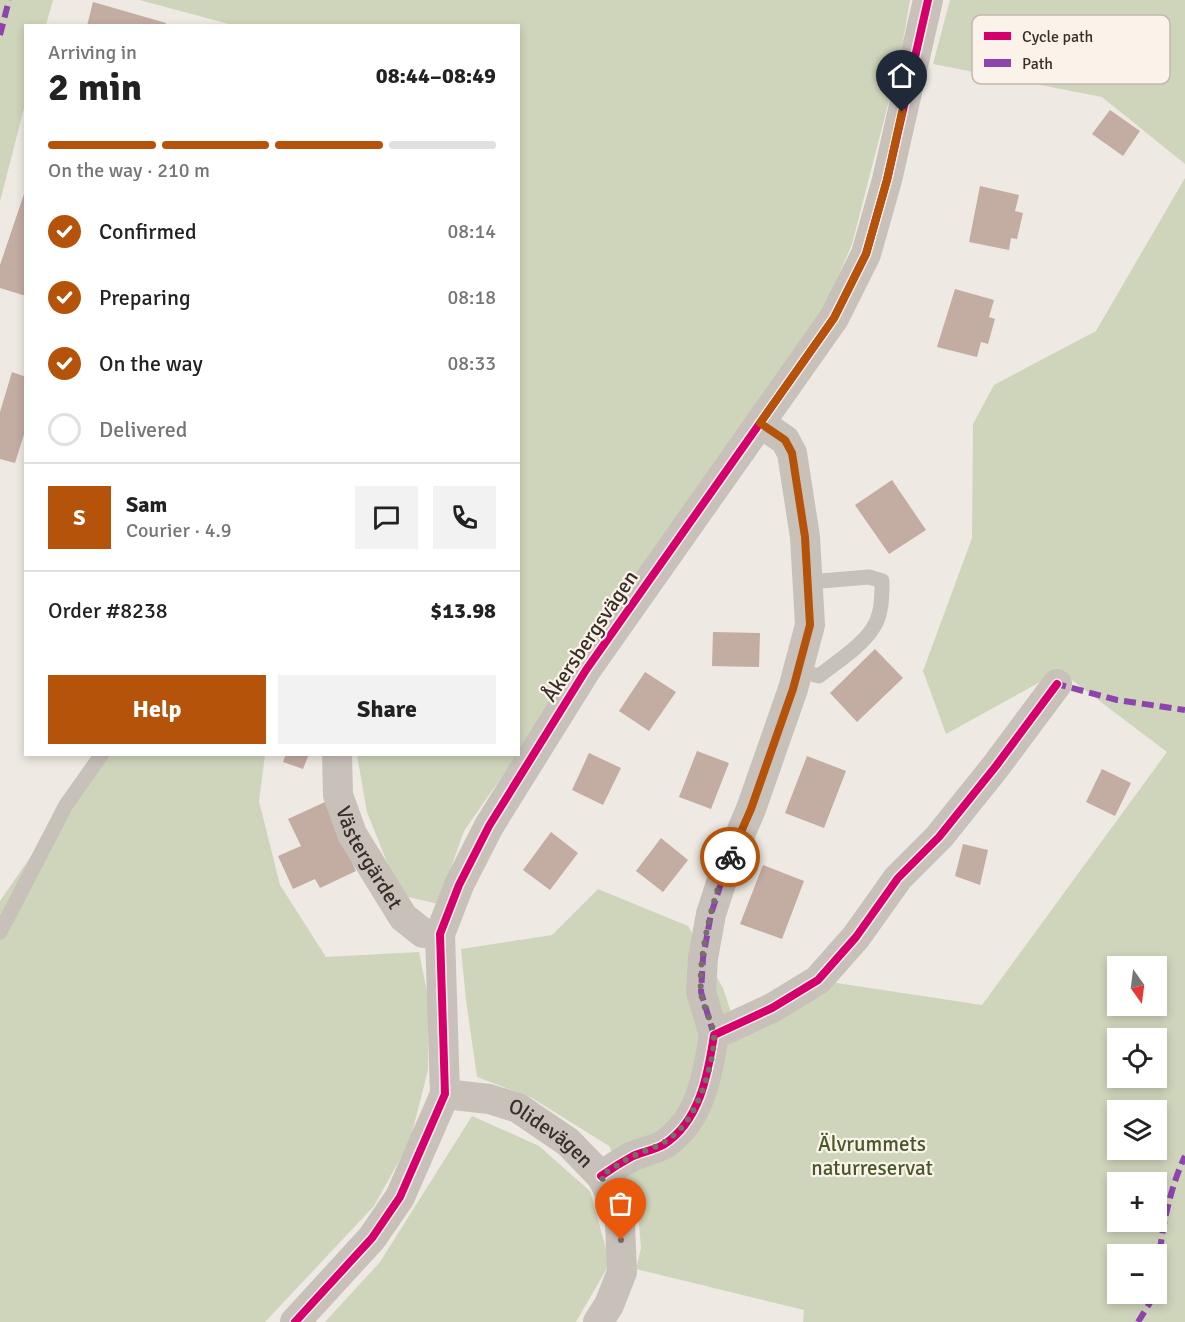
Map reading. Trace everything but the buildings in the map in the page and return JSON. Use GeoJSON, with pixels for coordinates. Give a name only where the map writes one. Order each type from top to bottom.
{"type":"FeatureCollection","features":[{"type":"Feature","properties":{"kind":"street","name":"Åkersbergsvägen"},"geometry":{"type":"LineString","coordinates":[[295,1322],[372,1238],[400,1197],[445,1094],[440,934],[459,885],[489,826],[586,670],[834,318],[866,254],[887,180],[928,0]]}},
{"type":"Feature","properties":{"kind":"street"},"geometry":{"type":"LineString","coordinates":[[601,1176],[632,1156],[663,1144],[684,1125],[702,1095],[710,1066],[714,1035],[701,992],[703,958],[711,915],[727,865],[751,809],[799,671],[810,625],[805,537],[792,453],[785,440],[760,423]]}},
{"type":"Feature","properties":{"kind":"street"},"geometry":{"type":"LineString","coordinates":[[714,1035],[772,1008],[818,980],[856,937],[898,879],[939,837],[1057,684]]}},
{"type":"Feature","properties":{"kind":"street","name":"Västergärdet"},"geometry":{"type":"LineString","coordinates":[[337,756],[338,795],[352,834],[403,917],[423,933],[440,934]]}},
{"type":"Feature","properties":{"kind":"street","name":"Olidevägen"},"geometry":{"type":"LineString","coordinates":[[445,1094],[489,1099],[518,1108],[568,1142],[601,1176],[615,1202],[620,1224],[622,1272],[609,1305],[598,1322]]}},
{"type":"Feature","properties":{"kind":"lane"},"geometry":{"type":"LineString","coordinates":[[799,671],[819,676],[851,651],[873,629],[882,603],[882,581],[869,577],[809,582]]}},
{"type":"Feature","properties":{"kind":"lane"},"geometry":{"type":"LineString","coordinates":[[0,932],[66,805],[101,756]]}},
{"type":"Feature","properties":{"kind":"green space"},"geometry":{"type":"Polygon","coordinates":[[[0,0],[53,0],[46,24],[24,24],[24,108],[0,202],[0,0]]]}},
{"type":"Feature","properties":{"kind":"green space"},"geometry":{"type":"Polygon","coordinates":[[[139,0],[910,0],[900,58],[852,244],[824,309],[520,751],[520,24],[229,24],[139,0]]]}},
{"type":"Feature","properties":{"kind":"green space"},"geometry":{"type":"Polygon","coordinates":[[[950,0],[1185,0],[1185,164],[1102,97],[1035,84],[1170,84],[1170,15],[972,15],[972,72],[933,64],[950,0]]]}},
{"type":"Feature","properties":{"kind":"green space","name":"Älvrummets naturreservat"},"geometry":{"type":"Polygon","coordinates":[[[1185,178],[1185,1322],[803,1322],[804,1310],[636,1269],[641,1248],[638,1212],[609,1146],[532,1098],[477,1077],[461,949],[552,935],[598,889],[688,926],[723,988],[737,1031],[830,982],[982,1005],[1167,752],[1060,671],[946,734],[923,671],[972,538],[973,424],[994,385],[1096,331],[1185,178]]]}},
{"type":"Feature","properties":{"kind":"green space"},"geometry":{"type":"Polygon","coordinates":[[[100,756],[265,756],[259,801],[280,885],[326,957],[419,952],[428,997],[428,1070],[410,1141],[374,1206],[265,1322],[0,1322],[0,901],[100,756]]]}},
{"type":"Feature","properties":{"kind":"green space"},"geometry":{"type":"Polygon","coordinates":[[[357,756],[516,756],[464,831],[438,904],[400,895],[367,812],[357,756]]]}},
{"type":"Feature","properties":{"kind":"green space"},"geometry":{"type":"Polygon","coordinates":[[[472,1116],[539,1146],[590,1191],[610,1263],[576,1322],[325,1322],[380,1262],[472,1116]]]}},
{"type":"Feature","properties":{"kind":"marked path"},"geometry":{"type":"LineString","coordinates":[[0,35],[9,0]]}},
{"type":"Feature","properties":{"kind":"marked path"},"geometry":{"type":"LineString","coordinates":[[714,1035],[701,992],[703,958],[711,914],[793,689],[810,625],[805,537],[792,453],[785,440],[760,423]]}},
{"type":"Feature","properties":{"kind":"marked path"},"geometry":{"type":"LineString","coordinates":[[1055,686],[1057,684],[1117,700],[1185,710]]}},
{"type":"Feature","properties":{"kind":"marked path"},"geometry":{"type":"LineString","coordinates":[[1161,1244],[1173,1187],[1185,1156]]}},
{"type":"Feature","properties":{"kind":"marked path"},"geometry":{"type":"LineString","coordinates":[[1138,1322],[1149,1304]]}},
{"type":"Feature","properties":{"kind":"cycle path"},"geometry":{"type":"LineString","coordinates":[[295,1322],[372,1238],[400,1197],[445,1094],[440,934],[459,885],[489,826],[586,670],[834,318],[866,254],[887,180],[928,0]]}},
{"type":"Feature","properties":{"kind":"cycle path"},"geometry":{"type":"LineString","coordinates":[[601,1176],[633,1156],[663,1145],[676,1135],[686,1124],[700,1096],[709,1065],[714,1035],[772,1008],[818,980],[856,937],[898,878],[939,837],[1057,684]]}},
{"type":"Feature","properties":{"kind":"way so far"},"geometry":{"type":"LineString","coordinates":[[621,1240],[615,1202],[601,1176],[632,1156],[663,1144],[684,1125],[702,1095],[710,1066],[714,1035],[701,992],[703,958],[711,915],[730,857]]}},
{"type":"Feature","properties":{"kind":"route"},"geometry":{"type":"LineString","coordinates":[[730,857],[751,809],[793,689],[810,625],[811,610],[805,537],[792,453],[785,440],[760,423],[834,318],[866,254],[887,180],[902,112]]}}]}
